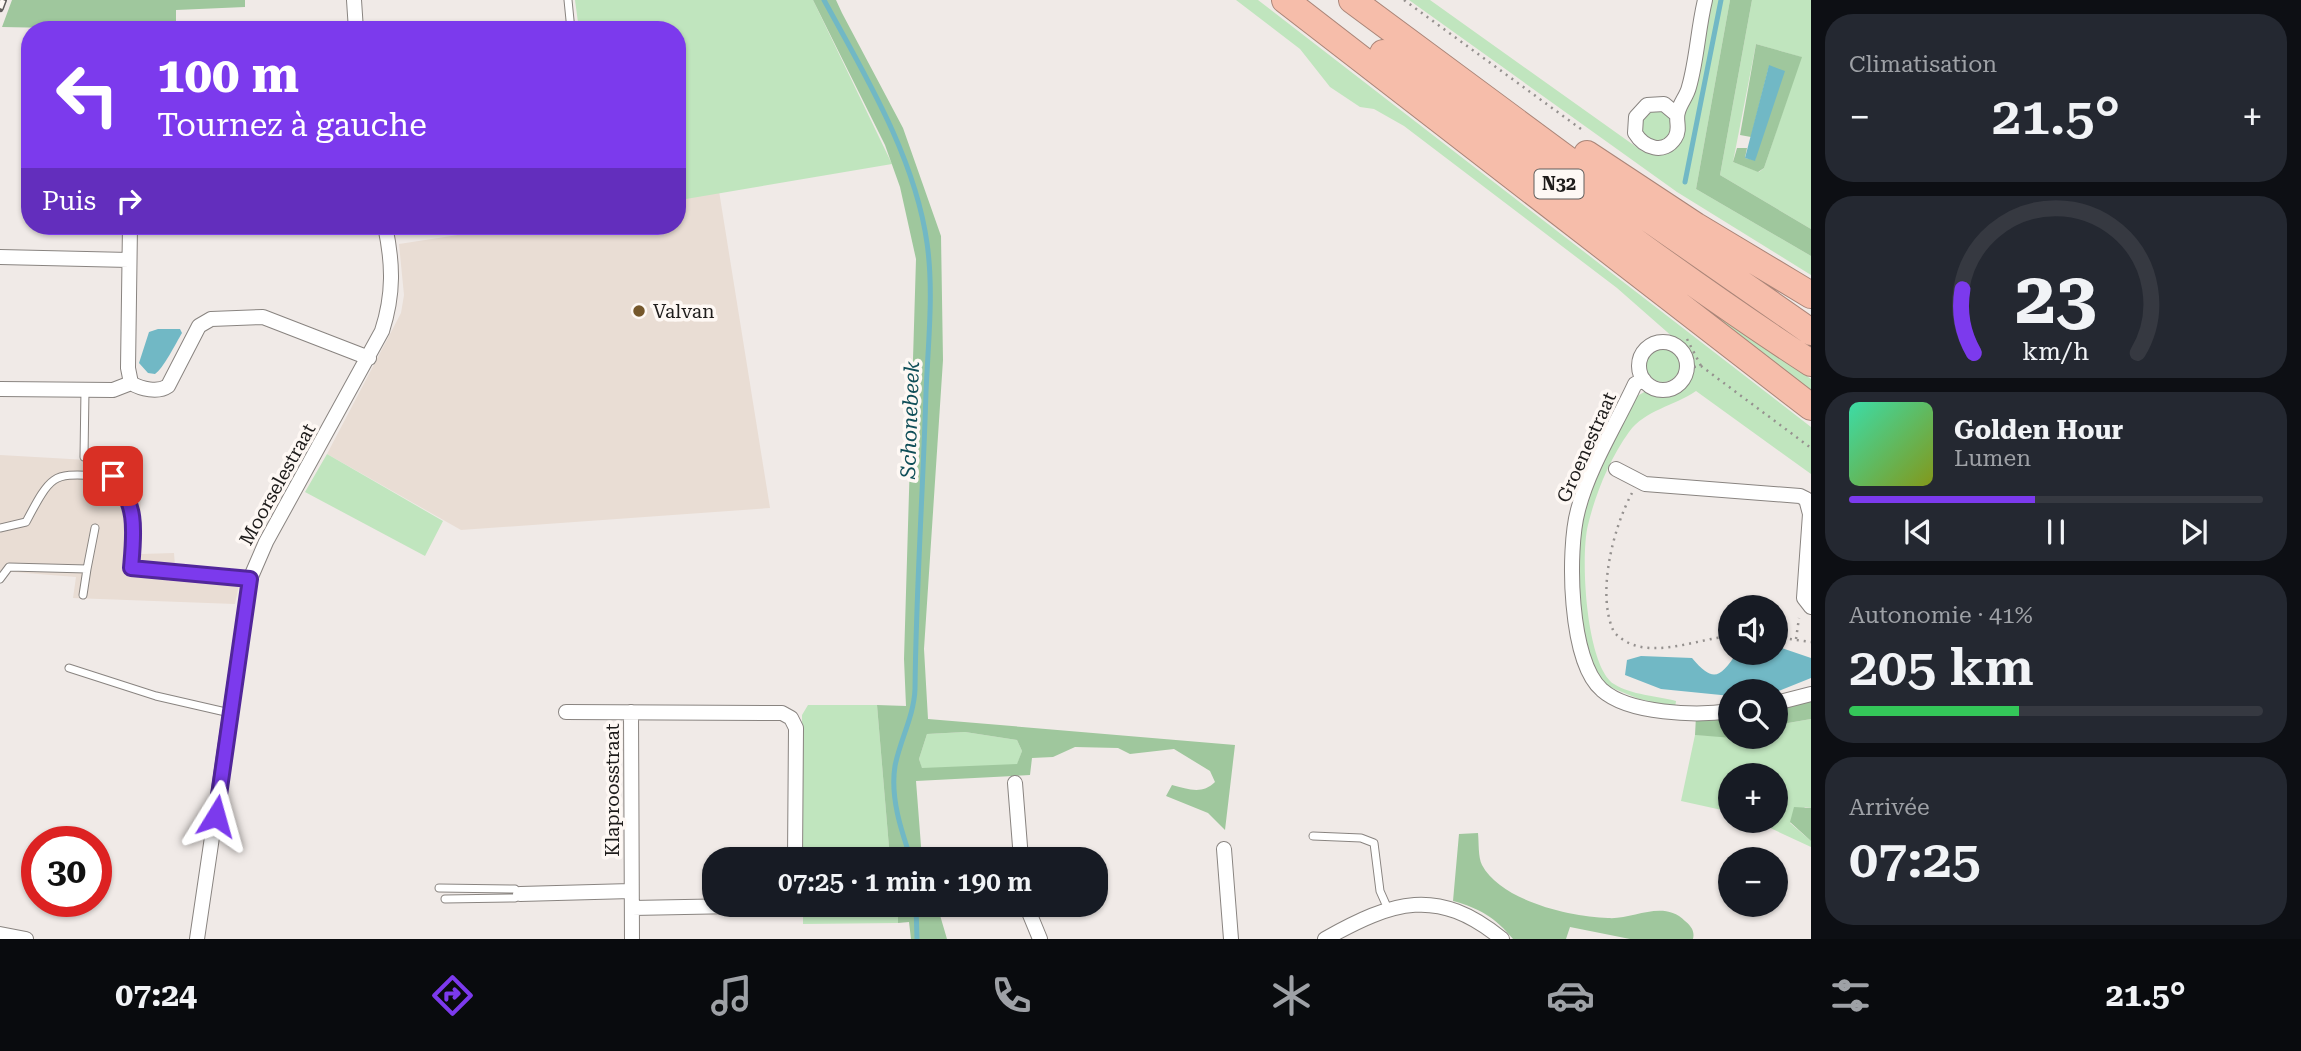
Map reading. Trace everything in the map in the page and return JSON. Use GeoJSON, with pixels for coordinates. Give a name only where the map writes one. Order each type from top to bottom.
{"type":"FeatureCollection","features":[{"type":"Feature","properties":{"kind":"highway"},"geometry":{"type":"LineString","coordinates":[[1285,0],[1811,407]]}},
{"type":"Feature","properties":{"kind":"highway","name":"N32"},"geometry":{"type":"LineString","coordinates":[[1311,0],[1620,230],[1749,323],[1811,363]]}},
{"type":"Feature","properties":{"kind":"highway","name":"N32"},"geometry":{"type":"LineString","coordinates":[[1352,0],[1633,208],[1811,332]]}},
{"type":"Feature","properties":{"kind":"highway"},"geometry":{"type":"LineString","coordinates":[[1465,84],[1517,109],[1696,226],[1811,295]]}},
{"type":"Feature","properties":{"kind":"street"},"geometry":{"type":"LineString","coordinates":[[354,0],[355,21]]}},
{"type":"Feature","properties":{"kind":"street"},"geometry":{"type":"LineString","coordinates":[[1676,114],[1689,89],[1705,0]]}},
{"type":"Feature","properties":{"kind":"street"},"geometry":{"type":"LineString","coordinates":[[130,235],[128,368],[131,383]]}},
{"type":"Feature","properties":{"kind":"street","name":"Moorselestraat"},"geometry":{"type":"LineString","coordinates":[[197,939],[250,579],[266,542],[369,358],[391,303],[393,275],[386,235]]}},
{"type":"Feature","properties":{"kind":"street"},"geometry":{"type":"LineString","coordinates":[[0,257],[130,260]]}},
{"type":"Feature","properties":{"kind":"street"},"geometry":{"type":"LineString","coordinates":[[0,389],[113,390],[131,383],[143,388],[163,390],[169,386],[199,326],[211,319],[262,317],[369,358]]}},
{"type":"Feature","properties":{"kind":"street","name":"Groenestraat"},"geometry":{"type":"LineString","coordinates":[[1687,368],[1682,351],[1675,345],[1657,343],[1643,353],[1640,362],[1644,380],[1635,384],[1593,471],[1572,533],[1571,578],[1582,651],[1589,675],[1604,693],[1665,712],[1718,711]]}},
{"type":"Feature","properties":{"kind":"street"},"geometry":{"type":"LineString","coordinates":[[1644,380],[1652,387],[1664,390],[1675,387],[1683,379],[1687,368]]}},
{"type":"Feature","properties":{"kind":"street"},"geometry":{"type":"LineString","coordinates":[[1616,469],[1645,484],[1800,496],[1805,499],[1811,514],[1804,598],[1809,605]]}},
{"type":"Feature","properties":{"kind":"street"},"geometry":{"type":"LineString","coordinates":[[1788,700],[1811,694]]}},
{"type":"Feature","properties":{"kind":"street","name":"Klaproosstraat"},"geometry":{"type":"LineString","coordinates":[[566,712],[631,712],[632,939]]}},
{"type":"Feature","properties":{"kind":"street"},"geometry":{"type":"LineString","coordinates":[[631,712],[782,713],[792,718],[796,728],[795,847]]}},
{"type":"Feature","properties":{"kind":"street"},"geometry":{"type":"LineString","coordinates":[[1015,783],[1020,847]]}},
{"type":"Feature","properties":{"kind":"street"},"geometry":{"type":"LineString","coordinates":[[1224,849],[1231,939]]}},
{"type":"Feature","properties":{"kind":"street"},"geometry":{"type":"LineString","coordinates":[[520,894],[631,891]]}},
{"type":"Feature","properties":{"kind":"street"},"geometry":{"type":"LineString","coordinates":[[1325,939],[1376,912],[1408,905],[1448,908],[1481,922],[1502,939]]}},
{"type":"Feature","properties":{"kind":"street"},"geometry":{"type":"LineString","coordinates":[[632,908],[702,907]]}},
{"type":"Feature","properties":{"kind":"street"},"geometry":{"type":"LineString","coordinates":[[1031,917],[1040,939]]}},
{"type":"Feature","properties":{"kind":"street"},"geometry":{"type":"LineString","coordinates":[[0,934],[26,939]]}},
{"type":"Feature","properties":{"kind":"lane"},"geometry":{"type":"LineString","coordinates":[[568,0],[570,21]]}},
{"type":"Feature","properties":{"kind":"lane"},"geometry":{"type":"LineString","coordinates":[[84,457],[85,390]]}},
{"type":"Feature","properties":{"kind":"lane"},"geometry":{"type":"LineString","coordinates":[[0,528],[26,522],[45,485],[60,475],[113,476],[125,489],[135,515],[131,568],[250,579]]}},
{"type":"Feature","properties":{"kind":"lane"},"geometry":{"type":"LineString","coordinates":[[83,595],[95,528]]}},
{"type":"Feature","properties":{"kind":"lane"},"geometry":{"type":"LineString","coordinates":[[0,579],[9,567],[87,569]]}},
{"type":"Feature","properties":{"kind":"lane"},"geometry":{"type":"LineString","coordinates":[[69,668],[156,696],[230,713]]}},
{"type":"Feature","properties":{"kind":"lane"},"geometry":{"type":"LineString","coordinates":[[1312,836],[1362,838],[1374,843],[1380,891],[1388,909]]}},
{"type":"Feature","properties":{"kind":"lane"},"geometry":{"type":"LineString","coordinates":[[439,888],[515,889],[520,894],[515,898],[444,899]]}},
{"type":"Feature","properties":{"kind":"path"},"geometry":{"type":"LineString","coordinates":[[1687,368],[1701,366],[1811,448]]}},
{"type":"Feature","properties":{"kind":"path"},"geometry":{"type":"LineString","coordinates":[[1639,481],[1616,527],[1611,549],[1607,598],[1614,632],[1633,645],[1650,648],[1718,638]]}},
{"type":"Feature","properties":{"kind":"path"},"geometry":{"type":"LineString","coordinates":[[1796,639],[1799,616],[1809,605]]}},
{"type":"Feature","properties":{"kind":"path"},"geometry":{"type":"LineString","coordinates":[[1788,638],[1811,642]]}},
{"type":"Feature","properties":{"kind":"shaded area"},"geometry":{"type":"Polygon","coordinates":[[[719,191],[770,508],[461,530],[327,454],[401,313],[404,295],[399,244],[458,235],[686,235],[686,198],[719,191]]]}},
{"type":"Feature","properties":{"kind":"shaded area"},"geometry":{"type":"Polygon","coordinates":[[[0,455],[140,463],[141,554],[174,553],[175,566],[242,571],[235,604],[73,598],[76,577],[0,571],[0,455]]]}},
{"type":"Feature","properties":{"kind":"green space"},"geometry":{"type":"Polygon","coordinates":[[[12,0],[245,0],[245,7],[176,10],[176,21],[21,21],[21,27],[2,27],[12,0]]]}},
{"type":"Feature","properties":{"kind":"green space"},"geometry":{"type":"Polygon","coordinates":[[[575,0],[813,0],[892,164],[686,199],[686,21],[578,21],[575,0]]]}},
{"type":"Feature","properties":{"kind":"green space"},"geometry":{"type":"Polygon","coordinates":[[[813,0],[836,0],[903,128],[941,236],[943,360],[924,649],[928,719],[1235,745],[1225,830],[1208,813],[1166,796],[1172,785],[1200,790],[1215,782],[1210,771],[1174,749],[1130,754],[1118,748],[1075,747],[1053,757],[1032,758],[1030,775],[916,781],[921,847],[889,847],[877,705],[906,706],[904,659],[916,259],[900,187],[885,145],[813,0]],[[965,732],[927,734],[919,759],[922,768],[1017,764],[1022,751],[1017,740],[965,732]]]}},
{"type":"Feature","properties":{"kind":"green space"},"geometry":{"type":"Polygon","coordinates":[[[1236,0],[1258,0],[1811,427],[1811,474],[1696,391],[1643,418],[1622,442],[1604,477],[1588,525],[1585,560],[1591,634],[1597,656],[1614,684],[1636,693],[1676,701],[1675,708],[1639,699],[1600,683],[1580,620],[1575,552],[1577,529],[1586,495],[1632,399],[1646,391],[1670,392],[1682,385],[1692,363],[1683,346],[1617,288],[1404,126],[1374,109],[1360,107],[1330,87],[1300,49],[1236,0]]]}},
{"type":"Feature","properties":{"kind":"green space"},"geometry":{"type":"Polygon","coordinates":[[[1409,0],[1430,0],[1642,151],[1651,154],[1678,146],[1710,0],[1730,0],[1696,189],[1811,256],[1811,275],[1677,192],[1409,0]]]}},
{"type":"Feature","properties":{"kind":"green space"},"geometry":{"type":"Polygon","coordinates":[[[1730,0],[1752,0],[1720,175],[1811,229],[1811,256],[1696,189],[1730,0]]]}},
{"type":"Feature","properties":{"kind":"green space"},"geometry":{"type":"Polygon","coordinates":[[[1752,0],[1811,0],[1811,229],[1720,175],[1752,0]],[[1756,44],[1733,162],[1759,172],[1764,168],[1801,57],[1756,44]]]}},
{"type":"Feature","properties":{"kind":"green space"},"geometry":{"type":"Polygon","coordinates":[[[1756,44],[1802,57],[1764,168],[1758,172],[1733,162],[1737,148],[1747,148],[1745,158],[1755,160],[1769,66],[1751,137],[1740,135],[1756,44]]]}},
{"type":"Feature","properties":{"kind":"green space"},"geometry":{"type":"Polygon","coordinates":[[[1654,109],[1669,113],[1675,128],[1663,144],[1643,138],[1639,123],[1654,109]]]}},
{"type":"Feature","properties":{"kind":"green space"},"geometry":{"type":"Polygon","coordinates":[[[1653,269],[1811,379],[1811,398],[1653,269]]]}},
{"type":"Feature","properties":{"kind":"green space"},"geometry":{"type":"Polygon","coordinates":[[[1663,348],[1675,353],[1680,365],[1675,377],[1663,382],[1651,377],[1646,365],[1651,353],[1663,348]]]}},
{"type":"Feature","properties":{"kind":"green space"},"geometry":{"type":"Polygon","coordinates":[[[327,454],[443,521],[425,556],[305,492],[327,454]]]}},
{"type":"Feature","properties":{"kind":"green space"},"geometry":{"type":"Polygon","coordinates":[[[1811,701],[1811,719],[1788,723],[1788,708],[1811,701]]]}},
{"type":"Feature","properties":{"kind":"green space"},"geometry":{"type":"Polygon","coordinates":[[[808,705],[877,705],[889,847],[803,847],[802,715],[808,705]]]}},
{"type":"Feature","properties":{"kind":"green space"},"geometry":{"type":"Polygon","coordinates":[[[1718,715],[1718,737],[1695,735],[1696,716],[1718,715]]]}},
{"type":"Feature","properties":{"kind":"green space"},"geometry":{"type":"Polygon","coordinates":[[[1811,719],[1811,808],[1805,807],[1790,823],[1811,841],[1811,847],[1781,833],[1788,833],[1788,763],[1718,763],[1718,809],[1681,801],[1695,735],[1718,736],[1718,749],[1788,749],[1788,723],[1811,719]]]}},
{"type":"Feature","properties":{"kind":"green space"},"geometry":{"type":"Polygon","coordinates":[[[965,732],[1017,740],[1022,751],[1017,765],[922,769],[919,759],[927,734],[965,732]]]}},
{"type":"Feature","properties":{"kind":"green space"},"geometry":{"type":"Polygon","coordinates":[[[1794,807],[1811,808],[1811,841],[1790,822],[1794,807]]]}},
{"type":"Feature","properties":{"kind":"green space"},"geometry":{"type":"Polygon","coordinates":[[[1478,833],[1482,865],[1491,878],[1520,897],[1538,905],[1593,917],[1618,918],[1648,912],[1667,912],[1689,925],[1693,931],[1693,939],[1630,939],[1570,927],[1566,939],[1513,939],[1486,915],[1453,901],[1459,834],[1478,833]]]}},
{"type":"Feature","properties":{"kind":"green space"},"geometry":{"type":"Polygon","coordinates":[[[803,917],[898,917],[898,923],[803,924],[803,917]]]}},
{"type":"Feature","properties":{"kind":"green space"},"geometry":{"type":"Polygon","coordinates":[[[898,917],[941,917],[947,939],[911,939],[909,922],[898,923],[898,917]]]}},
{"type":"Feature","properties":{"kind":"water"},"geometry":{"type":"Polygon","coordinates":[[[1769,65],[1785,71],[1755,161],[1745,158],[1769,65]]]}},
{"type":"Feature","properties":{"kind":"water"},"geometry":{"type":"Polygon","coordinates":[[[158,329],[180,329],[182,333],[158,371],[155,374],[148,373],[139,363],[149,332],[158,329]]]}},
{"type":"Feature","properties":{"kind":"water"},"geometry":{"type":"Polygon","coordinates":[[[1788,650],[1811,658],[1811,678],[1788,687],[1788,679],[1718,679],[1718,695],[1661,689],[1625,675],[1627,660],[1641,656],[1692,658],[1711,674],[1728,665],[1788,665],[1788,650]]]}},
{"type":"Feature","properties":{"kind":"waterway","name":"Schonebeek"},"geometry":{"type":"LineString","coordinates":[[824,0],[900,148],[921,211],[929,261],[930,318],[915,689],[912,709],[897,756],[894,778],[897,813],[907,847]]}},
{"type":"Feature","properties":{"kind":"waterway"},"geometry":{"type":"LineString","coordinates":[[1685,182],[1721,0]]}},
{"type":"Feature","properties":{"kind":"waterway","name":"Schonebeek"},"geometry":{"type":"LineString","coordinates":[[916,917],[917,939]]}},
{"type":"Feature","properties":{"kind":"railway"},"geometry":{"type":"LineString","coordinates":[[0,8],[3,0]]}},
{"type":"Feature","properties":{"kind":"place","name":"Valvan"},"geometry":{"type":"Point","coordinates":[639,311]}},
{"type":"Feature","properties":{"kind":"route"},"geometry":{"type":"LineString","coordinates":[[113,476],[125,489],[135,515],[131,568],[250,579],[216,816]]}}]}
